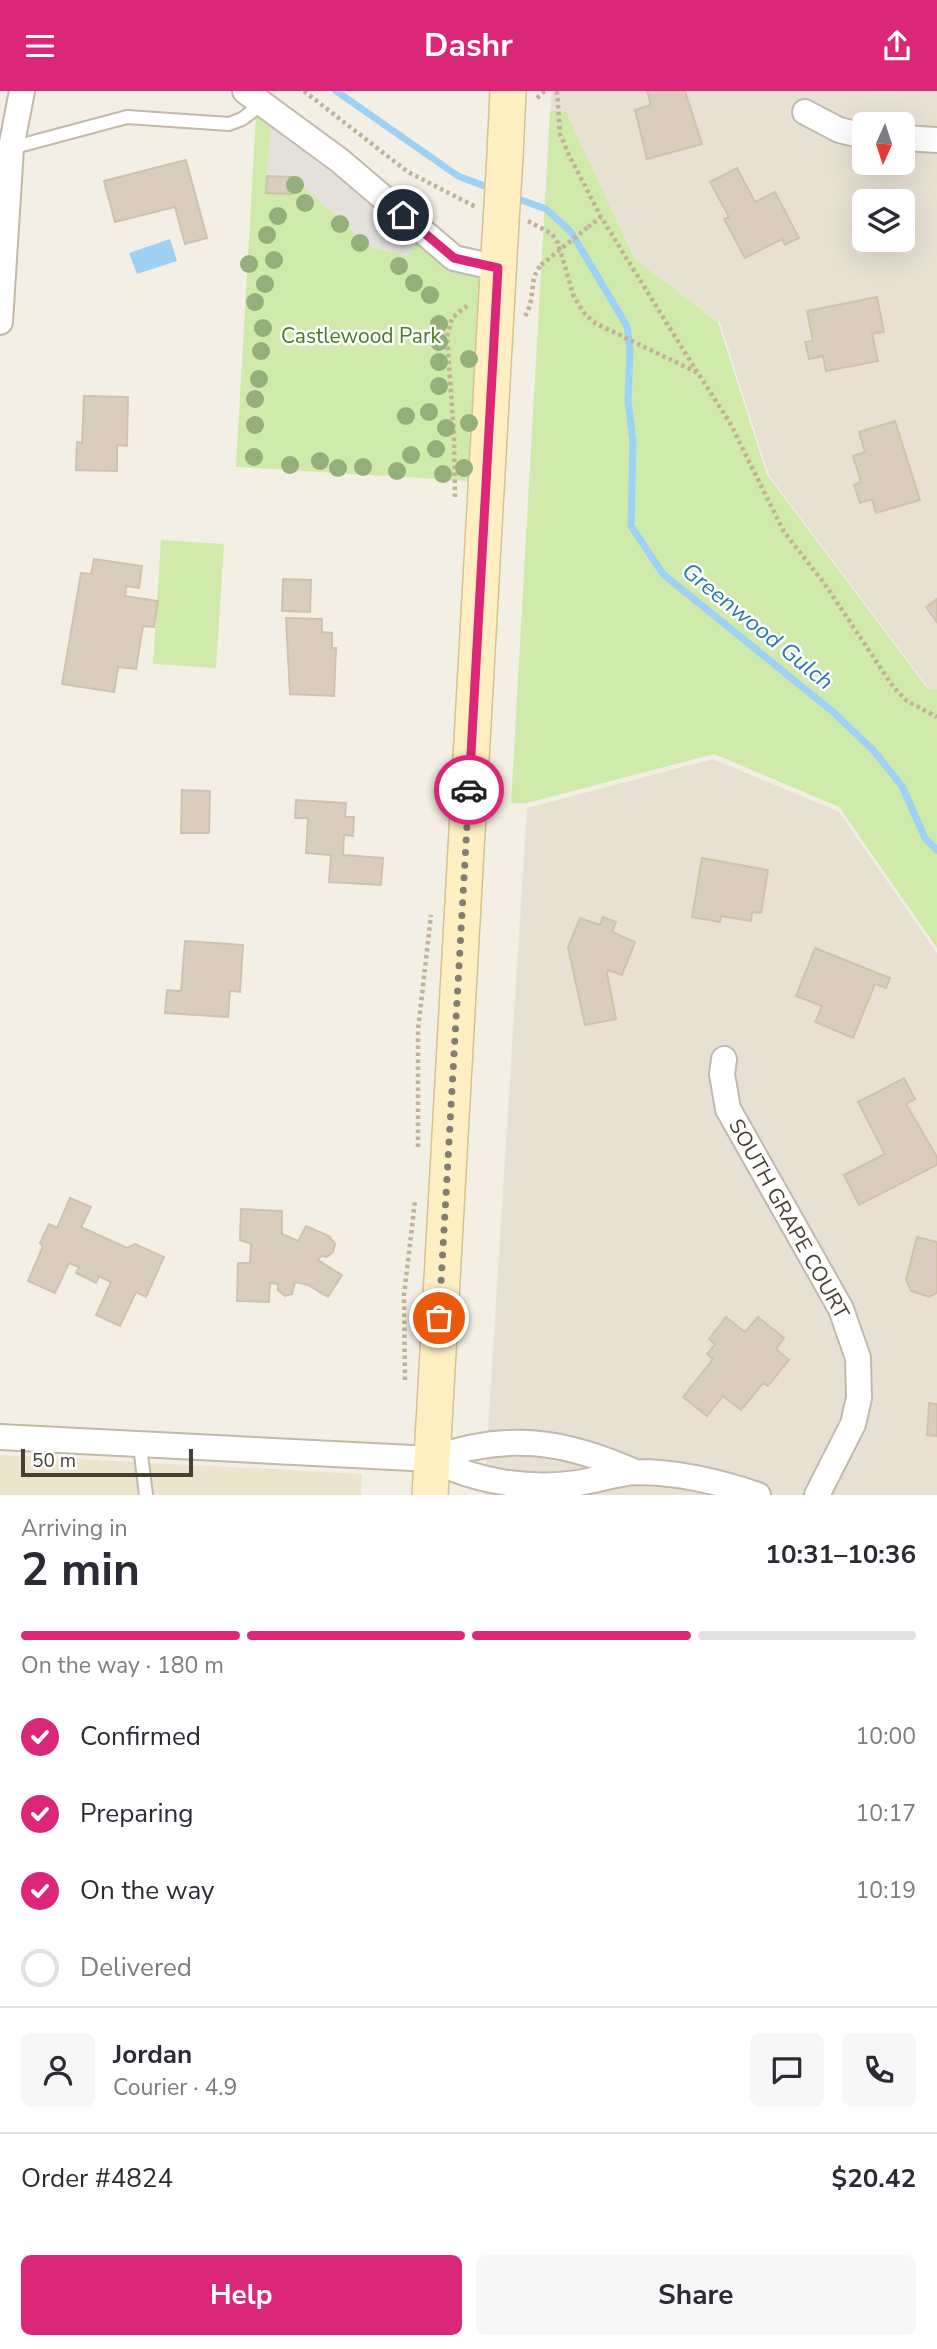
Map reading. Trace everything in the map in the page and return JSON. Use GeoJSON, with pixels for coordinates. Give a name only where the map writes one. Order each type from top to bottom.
{"type":"FeatureCollection","features":[{"type":"Feature","properties":{"kind":"street"},"geometry":{"type":"LineString","coordinates":[[0,322],[10,148],[22,91]]}},
{"type":"Feature","properties":{"kind":"street"},"geometry":{"type":"LineString","coordinates":[[430,1495],[508,91]]}},
{"type":"Feature","properties":{"kind":"street"},"geometry":{"type":"LineString","coordinates":[[254,97],[339,160],[454,258],[501,234]]}},
{"type":"Feature","properties":{"kind":"street"},"geometry":{"type":"LineString","coordinates":[[805,112],[839,130],[852,133]]}},
{"type":"Feature","properties":{"kind":"street"},"geometry":{"type":"LineString","coordinates":[[915,139],[937,140]]}},
{"type":"Feature","properties":{"kind":"street","name":"SOUTH GRAPE COURT"},"geometry":{"type":"LineString","coordinates":[[724,1059],[722,1074],[728,1109],[841,1309],[858,1358],[859,1398],[853,1424],[817,1495]]}},
{"type":"Feature","properties":{"kind":"street"},"geometry":{"type":"LineString","coordinates":[[0,1437],[432,1459],[467,1446],[525,1442],[569,1447],[635,1472],[703,1480],[758,1495]]}},
{"type":"Feature","properties":{"kind":"street"},"geometry":{"type":"LineString","coordinates":[[432,1459],[460,1474],[525,1484],[574,1484],[635,1472]]}},
{"type":"Feature","properties":{"kind":"lane"},"geometry":{"type":"LineString","coordinates":[[10,148],[127,117],[229,124],[242,119],[254,97]]}},
{"type":"Feature","properties":{"kind":"lane"},"geometry":{"type":"LineString","coordinates":[[140,1446],[146,1495]]}},
{"type":"Feature","properties":{"kind":"path"},"geometry":{"type":"LineString","coordinates":[[304,91],[408,172],[457,199],[501,234],[542,227],[558,243],[578,306],[595,323],[698,373]]}},
{"type":"Feature","properties":{"kind":"path"},"geometry":{"type":"LineString","coordinates":[[557,91],[560,134],[601,217],[730,423],[793,545],[824,583],[894,688],[907,701],[937,717]]}},
{"type":"Feature","properties":{"kind":"path"},"geometry":{"type":"LineString","coordinates":[[523,318],[530,305],[533,277],[541,265],[601,217]]}},
{"type":"Feature","properties":{"kind":"path"},"geometry":{"type":"LineString","coordinates":[[454,505],[454,435],[447,337],[453,318],[470,303]]}},
{"type":"Feature","properties":{"kind":"path"},"geometry":{"type":"LineString","coordinates":[[418,1157],[418,1038],[432,901]]}},
{"type":"Feature","properties":{"kind":"path"},"geometry":{"type":"LineString","coordinates":[[405,1392],[404,1295],[416,1196]]}},
{"type":"Feature","properties":{"kind":"shaded area"},"geometry":{"type":"Polygon","coordinates":[[[552,91],[937,91],[937,692],[930,690],[769,476],[720,323],[636,260],[566,114],[550,112],[552,91]]]}},
{"type":"Feature","properties":{"kind":"shaded area"},"geometry":{"type":"Polygon","coordinates":[[[272,108],[424,233],[408,256],[370,247],[293,177],[267,176],[272,108]]]}},
{"type":"Feature","properties":{"kind":"shaded area"},"geometry":{"type":"Polygon","coordinates":[[[713,759],[839,812],[937,953],[937,1495],[484,1495],[527,808],[713,759]]]}},
{"type":"Feature","properties":{"kind":"shaded area"},"geometry":{"type":"Polygon","coordinates":[[[0,1455],[362,1474],[361,1495],[0,1495],[0,1455]]]}},
{"type":"Feature","properties":{"kind":"green space","name":"Castlewood Park"},"geometry":{"type":"Polygon","coordinates":[[[257,98],[484,266],[469,481],[236,467],[257,98]]]}},
{"type":"Feature","properties":{"kind":"green space","name":"Greenwood Gulch"},"geometry":{"type":"Polygon","coordinates":[[[550,111],[566,112],[635,259],[718,322],[767,475],[928,689],[937,689],[937,948],[839,807],[714,754],[527,803],[511,803],[550,111]]]}},
{"type":"Feature","properties":{"kind":"green space"},"geometry":{"type":"Polygon","coordinates":[[[161,540],[224,544],[216,668],[153,664],[161,540]]]}},
{"type":"Feature","properties":{"kind":"water"},"geometry":{"type":"Polygon","coordinates":[[[170,239],[177,261],[137,274],[129,253],[170,239]]]}},
{"type":"Feature","properties":{"kind":"building"},"geometry":{"type":"Polygon","coordinates":[[[647,91],[685,91],[702,144],[647,159],[635,110],[651,105],[647,91]]]}},
{"type":"Feature","properties":{"kind":"building"},"geometry":{"type":"Polygon","coordinates":[[[186,160],[207,238],[185,244],[175,207],[115,222],[104,181],[186,160]]]}},
{"type":"Feature","properties":{"kind":"building"},"geometry":{"type":"Polygon","coordinates":[[[737,168],[755,202],[775,192],[799,238],[785,245],[782,239],[745,258],[724,219],[729,217],[710,182],[737,168]]]}},
{"type":"Feature","properties":{"kind":"building"},"geometry":{"type":"Polygon","coordinates":[[[267,176],[293,177],[292,194],[266,193],[267,176]]]}},
{"type":"Feature","properties":{"kind":"building"},"geometry":{"type":"Polygon","coordinates":[[[877,297],[884,332],[872,334],[878,361],[826,371],[823,356],[809,359],[805,342],[813,341],[807,311],[877,297]]]}},
{"type":"Feature","properties":{"kind":"building"},"geometry":{"type":"Polygon","coordinates":[[[84,396],[128,397],[127,446],[117,445],[117,471],[76,470],[77,442],[82,443],[84,396]]]}},
{"type":"Feature","properties":{"kind":"building"},"geometry":{"type":"Polygon","coordinates":[[[895,421],[920,500],[876,513],[872,499],[860,503],[854,485],[861,482],[853,456],[865,452],[859,432],[895,421]]]}},
{"type":"Feature","properties":{"kind":"building"},"geometry":{"type":"Polygon","coordinates":[[[94,559],[142,566],[139,588],[126,586],[125,596],[158,601],[154,627],[143,626],[136,669],[118,667],[114,692],[62,684],[81,573],[91,574],[94,559]]]}},
{"type":"Feature","properties":{"kind":"building"},"geometry":{"type":"Polygon","coordinates":[[[283,579],[311,580],[310,612],[282,611],[283,579]]]}},
{"type":"Feature","properties":{"kind":"building"},"geometry":{"type":"Polygon","coordinates":[[[937,599],[937,622],[926,607],[937,599]]]}},
{"type":"Feature","properties":{"kind":"building"},"geometry":{"type":"Polygon","coordinates":[[[286,618],[322,619],[322,632],[332,633],[332,648],[336,648],[334,696],[290,694],[286,618]]]}},
{"type":"Feature","properties":{"kind":"building"},"geometry":{"type":"Polygon","coordinates":[[[182,790],[210,791],[209,833],[181,833],[182,790]]]}},
{"type":"Feature","properties":{"kind":"building"},"geometry":{"type":"Polygon","coordinates":[[[296,800],[346,803],[345,817],[354,817],[353,836],[344,835],[343,855],[383,858],[381,885],[329,882],[331,855],[306,853],[308,818],[295,818],[296,800]]]}},
{"type":"Feature","properties":{"kind":"building"},"geometry":{"type":"Polygon","coordinates":[[[702,858],[768,870],[761,913],[752,912],[751,921],[721,916],[720,922],[692,917],[702,858]]]}},
{"type":"Feature","properties":{"kind":"building"},"geometry":{"type":"Polygon","coordinates":[[[603,917],[616,922],[612,932],[635,942],[622,975],[608,970],[607,974],[616,1019],[585,1025],[568,947],[580,918],[600,925],[603,917]]]}},
{"type":"Feature","properties":{"kind":"building"},"geometry":{"type":"Polygon","coordinates":[[[185,941],[243,945],[240,992],[230,991],[228,1017],[165,1013],[167,990],[181,991],[185,941]]]}},
{"type":"Feature","properties":{"kind":"building"},"geometry":{"type":"Polygon","coordinates":[[[815,948],[890,978],[886,988],[875,984],[853,1038],[815,1022],[822,1006],[796,996],[815,948]]]}},
{"type":"Feature","properties":{"kind":"building"},"geometry":{"type":"Polygon","coordinates":[[[904,1078],[915,1099],[906,1104],[937,1157],[937,1165],[859,1205],[844,1175],[885,1154],[858,1102],[904,1078]]]}},
{"type":"Feature","properties":{"kind":"building"},"geometry":{"type":"Polygon","coordinates":[[[70,1198],[91,1207],[81,1227],[127,1248],[135,1244],[164,1257],[146,1297],[136,1292],[120,1326],[96,1315],[111,1282],[99,1276],[96,1283],[76,1273],[79,1267],[69,1263],[55,1293],[28,1281],[49,1224],[57,1228],[70,1198]]]}},
{"type":"Feature","properties":{"kind":"building"},"geometry":{"type":"Polygon","coordinates":[[[241,1209],[282,1211],[282,1234],[298,1241],[306,1226],[329,1236],[335,1244],[333,1252],[327,1257],[321,1256],[318,1260],[342,1275],[328,1297],[308,1285],[295,1282],[292,1294],[285,1296],[278,1290],[278,1284],[270,1283],[269,1302],[237,1301],[238,1263],[250,1263],[251,1244],[240,1240],[241,1209]]]}},
{"type":"Feature","properties":{"kind":"building"},"geometry":{"type":"Polygon","coordinates":[[[917,1237],[937,1242],[937,1293],[929,1297],[911,1291],[906,1280],[917,1237]]]}},
{"type":"Feature","properties":{"kind":"building"},"geometry":{"type":"Polygon","coordinates":[[[726,1317],[745,1332],[758,1317],[784,1338],[776,1349],[789,1360],[768,1386],[763,1383],[741,1410],[723,1396],[707,1416],[683,1397],[713,1359],[707,1354],[715,1344],[709,1339],[726,1317]]]}},
{"type":"Feature","properties":{"kind":"building"},"geometry":{"type":"Polygon","coordinates":[[[929,1403],[937,1404],[937,1436],[927,1435],[929,1403]]]}},
{"type":"Feature","properties":{"kind":"waterway","name":"Greenwood Gulch"},"geometry":{"type":"LineString","coordinates":[[336,91],[458,176],[492,189]]}},
{"type":"Feature","properties":{"kind":"waterway","name":"Greenwood Gulch"},"geometry":{"type":"LineString","coordinates":[[513,197],[546,209],[571,232],[627,326],[630,350],[628,400],[633,442],[631,526],[663,574],[832,711],[873,750],[902,786],[925,838],[937,850]]}},
{"type":"Feature","properties":{"kind":"way so far"},"geometry":{"type":"LineString","coordinates":[[439,1318],[469,790]]}},
{"type":"Feature","properties":{"kind":"route"},"geometry":{"type":"LineString","coordinates":[[403,215],[454,258],[475,265],[498,268],[469,790]]}}]}
